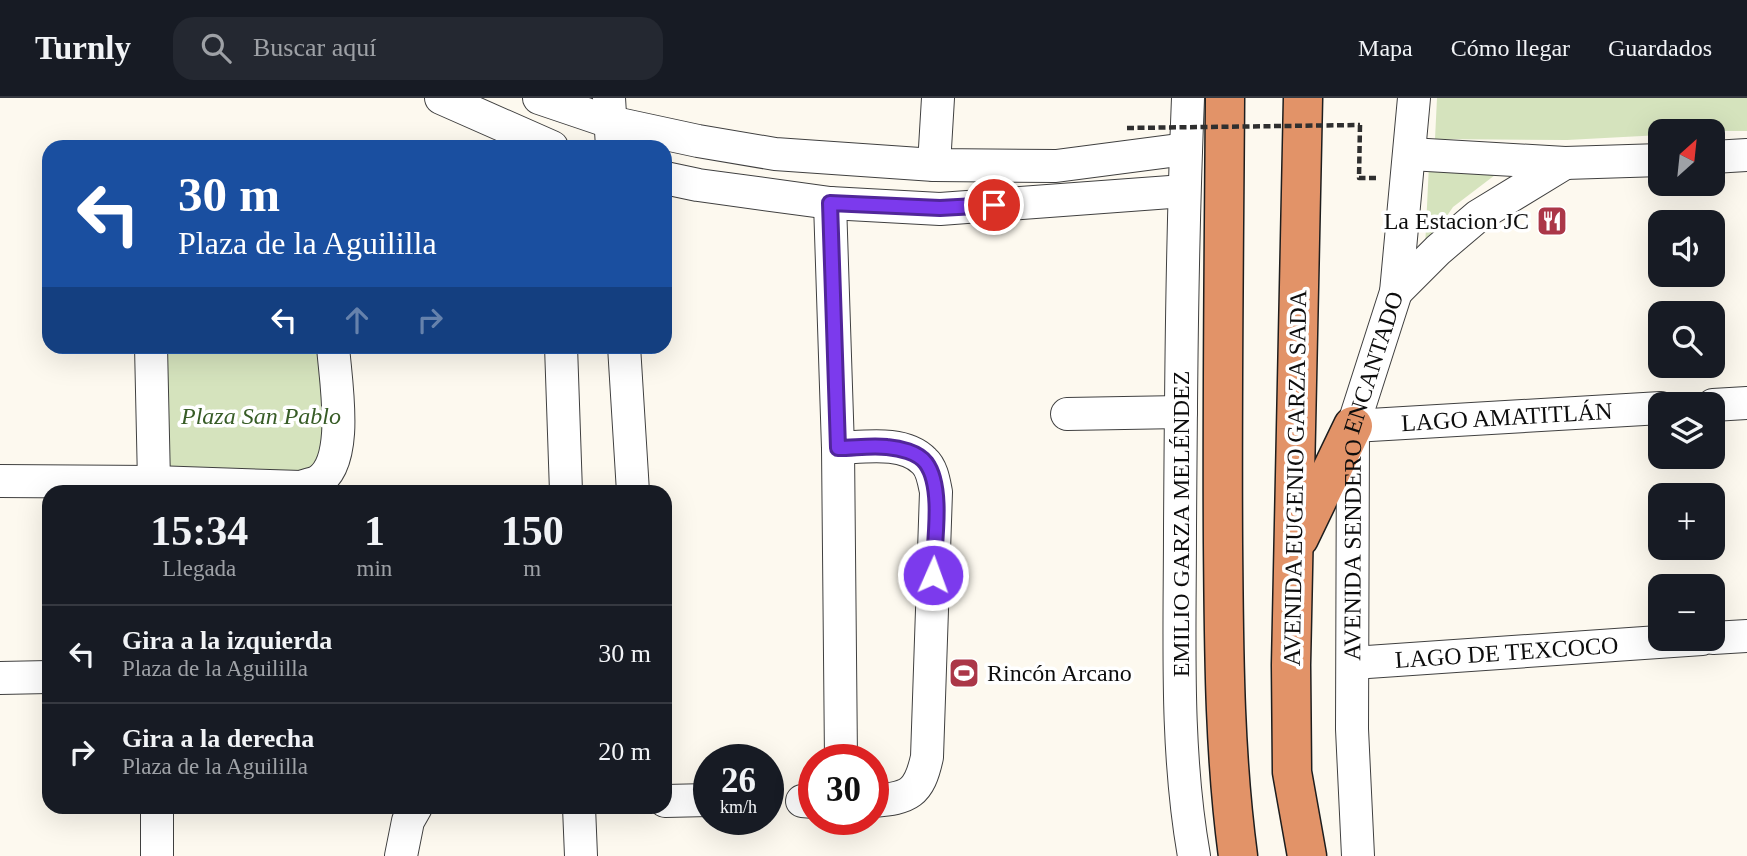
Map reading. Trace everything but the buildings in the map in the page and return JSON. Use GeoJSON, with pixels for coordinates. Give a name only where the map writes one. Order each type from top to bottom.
{"type":"FeatureCollection","features":[{"type":"Feature","properties":{"kind":"highway"},"geometry":{"type":"LineString","coordinates":[[1212,98],[1225,148]]}},
{"type":"Feature","properties":{"kind":"highway"},"geometry":{"type":"LineString","coordinates":[[1225,98],[1222,394],[1226,726],[1238,856]]}},
{"type":"Feature","properties":{"kind":"highway","name":"AVENIDA EUGENIO GARZA SADA"},"geometry":{"type":"LineString","coordinates":[[1303,98],[1293,549],[1292,772],[1307,856]]}},
{"type":"Feature","properties":{"kind":"highway"},"geometry":{"type":"LineString","coordinates":[[1293,549],[1353,426]]}},
{"type":"Feature","properties":{"kind":"street"},"geometry":{"type":"LineString","coordinates":[[440,98],[537,140]]}},
{"type":"Feature","properties":{"kind":"street"},"geometry":{"type":"LineString","coordinates":[[934,165],[938,98]]}},
{"type":"Feature","properties":{"kind":"street"},"geometry":{"type":"LineString","coordinates":[[672,179],[830,203],[940,208],[1184,191],[1188,98]]}},
{"type":"Feature","properties":{"kind":"street","name":"AVENIDA SENDERO ENCANTADO"},"geometry":{"type":"LineString","coordinates":[[1358,856],[1353,786],[1353,426],[1396,292],[1414,98]]}},
{"type":"Feature","properties":{"kind":"street"},"geometry":{"type":"LineString","coordinates":[[552,140],[546,100],[611,122],[775,154],[934,165],[1056,166],[1186,149]]}},
{"type":"Feature","properties":{"kind":"street"},"geometry":{"type":"LineString","coordinates":[[1410,154],[1565,163],[1648,160]]}},
{"type":"Feature","properties":{"kind":"street"},"geometry":{"type":"LineString","coordinates":[[1726,156],[1747,155]]}},
{"type":"Feature","properties":{"kind":"street"},"geometry":{"type":"LineString","coordinates":[[1396,292],[1438,250],[1478,216],[1565,163]]}},
{"type":"Feature","properties":{"kind":"street","name":"EMILIO GARZA MELÉNDEZ"},"geometry":{"type":"LineString","coordinates":[[1184,191],[1181,732],[1194,856]]}},
{"type":"Feature","properties":{"kind":"street"},"geometry":{"type":"LineString","coordinates":[[830,203],[838,448],[841,744]]}},
{"type":"Feature","properties":{"kind":"street"},"geometry":{"type":"LineString","coordinates":[[150,354],[154,481]]}},
{"type":"Feature","properties":{"kind":"street"},"geometry":{"type":"LineString","coordinates":[[307,485],[317,482],[327,472],[335,457],[338,437],[333,354]]}},
{"type":"Feature","properties":{"kind":"street"},"geometry":{"type":"LineString","coordinates":[[561,354],[566,485]]}},
{"type":"Feature","properties":{"kind":"street"},"geometry":{"type":"LineString","coordinates":[[624,354],[633,485]]}},
{"type":"Feature","properties":{"kind":"street"},"geometry":{"type":"LineString","coordinates":[[1725,404],[1747,403]]}},
{"type":"Feature","properties":{"kind":"street","name":"LAGO AMATITLÁN"},"geometry":{"type":"LineString","coordinates":[[1353,426],[1648,409]]}},
{"type":"Feature","properties":{"kind":"street"},"geometry":{"type":"LineString","coordinates":[[1068,414],[1181,412]]}},
{"type":"Feature","properties":{"kind":"street"},"geometry":{"type":"LineString","coordinates":[[838,448],[886,446],[906,450],[925,461],[933,477],[936,492],[929,742],[922,777],[911,794],[889,799]]}},
{"type":"Feature","properties":{"kind":"street"},"geometry":{"type":"LineString","coordinates":[[0,481],[154,481],[252,485]]}},
{"type":"Feature","properties":{"kind":"street"},"geometry":{"type":"LineString","coordinates":[[1725,637],[1747,636]]}},
{"type":"Feature","properties":{"kind":"street","name":"LAGO DE TEXCOCO"},"geometry":{"type":"LineString","coordinates":[[1353,663],[1648,643]]}},
{"type":"Feature","properties":{"kind":"street"},"geometry":{"type":"LineString","coordinates":[[0,678],[42,677]]}},
{"type":"Feature","properties":{"kind":"street"},"geometry":{"type":"LineString","coordinates":[[672,801],[693,800]]}},
{"type":"Feature","properties":{"kind":"street"},"geometry":{"type":"LineString","coordinates":[[157,814],[158,856]]}},
{"type":"Feature","properties":{"kind":"street"},"geometry":{"type":"LineString","coordinates":[[401,856],[412,814]]}},
{"type":"Feature","properties":{"kind":"street"},"geometry":{"type":"LineString","coordinates":[[579,814],[580,856]]}},
{"type":"Feature","properties":{"kind":"path"},"geometry":{"type":"LineString","coordinates":[[1126,128],[1360,125],[1359,178]]}},
{"type":"Feature","properties":{"kind":"green space"},"geometry":{"type":"Polygon","coordinates":[[[1437,98],[1747,98],[1747,131],[1726,131],[1726,119],[1648,119],[1648,136],[1567,140],[1435,139],[1437,98]]]}},
{"type":"Feature","properties":{"kind":"green space"},"geometry":{"type":"Polygon","coordinates":[[[1429,164],[1495,175],[1453,207],[1425,248],[1429,164]]]}},
{"type":"Feature","properties":{"kind":"green space","name":"Plaza San Pablo"},"geometry":{"type":"Polygon","coordinates":[[[151,354],[323,354],[338,421],[302,485],[154,481],[151,354]]]}},
{"type":"Feature","properties":{"kind":"place","name":"La Estacion JC"},"geometry":{"type":"Point","coordinates":[1552,221]}},
{"type":"Feature","properties":{"kind":"place","name":"Rincón Arcano"},"geometry":{"type":"Point","coordinates":[964,673]}},
{"type":"Feature","properties":{"kind":"route"},"geometry":{"type":"LineString","coordinates":[[933,575],[936,492],[933,477],[925,461],[906,450],[886,446],[838,448],[830,203],[940,208],[994,205]]}}]}
